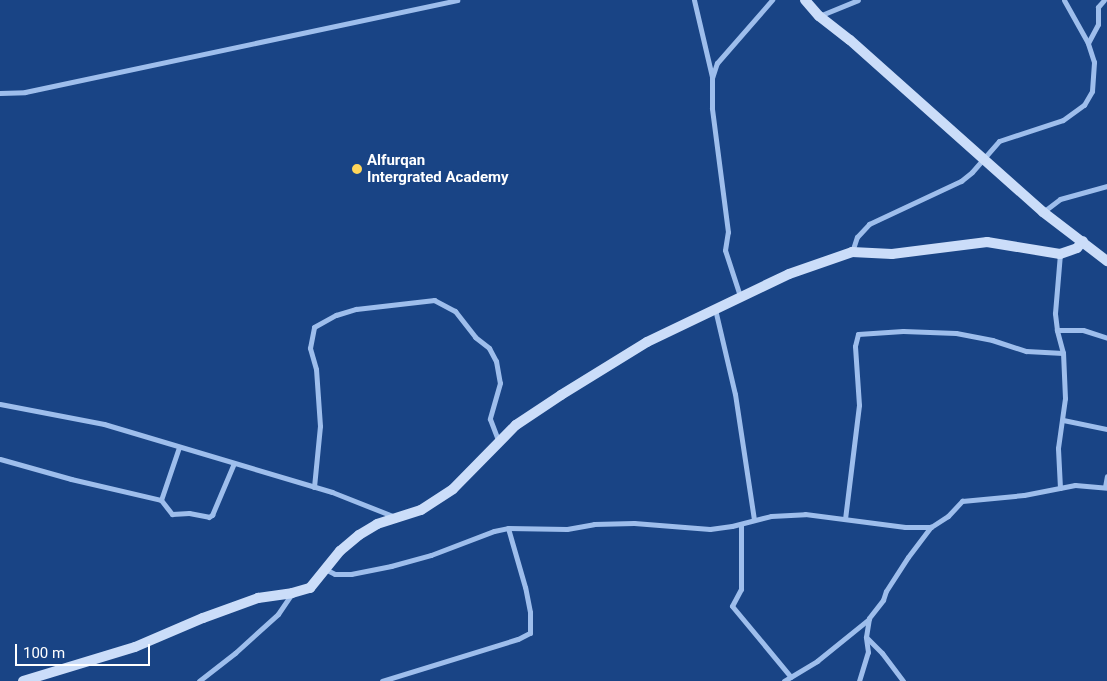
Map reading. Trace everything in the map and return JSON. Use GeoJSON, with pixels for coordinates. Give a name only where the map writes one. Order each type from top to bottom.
{"type":"FeatureCollection","features":[{"type":"Feature","properties":{"kind":"street"},"geometry":{"type":"LineString","coordinates":[[0,93],[34,90],[457,0]]}},
{"type":"Feature","properties":{"kind":"street"},"geometry":{"type":"LineString","coordinates":[[694,0],[712,78],[713,118],[728,232],[725,250],[740,296]]}},
{"type":"Feature","properties":{"kind":"street"},"geometry":{"type":"LineString","coordinates":[[712,78],[717,63],[772,0]]}},
{"type":"Feature","properties":{"kind":"street"},"geometry":{"type":"LineString","coordinates":[[805,0],[819,16],[850,40],[984,158],[1042,212],[1083,241],[1107,261]]}},
{"type":"Feature","properties":{"kind":"street"},"geometry":{"type":"LineString","coordinates":[[819,16],[858,0]]}},
{"type":"Feature","properties":{"kind":"street"},"geometry":{"type":"LineString","coordinates":[[852,252],[857,237],[869,224],[961,181],[999,141],[1063,120],[1084,105],[1092,91],[1095,72],[1094,62],[1088,43],[1064,0]]}},
{"type":"Feature","properties":{"kind":"street"},"geometry":{"type":"LineString","coordinates":[[1088,43],[1098,24],[1098,7],[1104,0]]}},
{"type":"Feature","properties":{"kind":"street"},"geometry":{"type":"LineString","coordinates":[[1042,212],[1060,198],[1107,186]]}},
{"type":"Feature","properties":{"kind":"street"},"geometry":{"type":"LineString","coordinates":[[23,681],[135,647],[203,618],[258,598],[292,593],[310,588],[340,552],[359,535],[377,524],[421,510],[453,489],[467,478],[516,425],[578,384],[647,342],[789,274],[852,252],[892,254],[986,242],[1060,254],[1077,248],[1083,241]]}},
{"type":"Feature","properties":{"kind":"street"},"geometry":{"type":"LineString","coordinates":[[1060,254],[1056,313],[1057,330],[1063,353],[1065,398],[1058,448],[1060,488]]}},
{"type":"Feature","properties":{"kind":"street"},"geometry":{"type":"LineString","coordinates":[[314,487],[320,426],[316,369],[310,348],[314,327],[336,315],[356,309],[434,300],[455,312],[475,337],[489,348],[496,361],[500,383],[490,419],[499,442]]}},
{"type":"Feature","properties":{"kind":"street"},"geometry":{"type":"LineString","coordinates":[[715,308],[735,394],[754,519]]}},
{"type":"Feature","properties":{"kind":"street"},"geometry":{"type":"LineString","coordinates":[[1057,330],[1083,330],[1107,338]]}},
{"type":"Feature","properties":{"kind":"street"},"geometry":{"type":"LineString","coordinates":[[845,519],[859,404],[855,346],[858,334],[903,331],[956,333],[992,340],[1026,351],[1063,353]]}},
{"type":"Feature","properties":{"kind":"street"},"geometry":{"type":"LineString","coordinates":[[0,404],[104,424],[314,487],[397,518]]}},
{"type":"Feature","properties":{"kind":"street"},"geometry":{"type":"LineString","coordinates":[[1063,420],[1107,429]]}},
{"type":"Feature","properties":{"kind":"street"},"geometry":{"type":"LineString","coordinates":[[161,500],[179,447]]}},
{"type":"Feature","properties":{"kind":"street"},"geometry":{"type":"LineString","coordinates":[[0,459],[71,479],[161,500],[172,514],[188,513],[209,517],[212,515],[214,506],[234,462]]}},
{"type":"Feature","properties":{"kind":"street"},"geometry":{"type":"LineString","coordinates":[[784,681],[817,661],[869,618],[884,600],[886,590],[931,527],[948,516],[962,502],[1024,495],[1075,485],[1106,487],[1107,476]]}},
{"type":"Feature","properties":{"kind":"street"},"geometry":{"type":"LineString","coordinates":[[325,569],[336,574],[351,574],[391,566],[431,555],[494,531],[508,528],[567,529],[594,524],[634,523],[710,529],[741,524],[754,519],[805,514],[905,527],[931,527]]}},
{"type":"Feature","properties":{"kind":"street"},"geometry":{"type":"LineString","coordinates":[[741,524],[742,583],[732,606],[791,677]]}},
{"type":"Feature","properties":{"kind":"street"},"geometry":{"type":"LineString","coordinates":[[382,681],[518,639],[530,633],[530,612],[525,587],[508,528]]}},
{"type":"Feature","properties":{"kind":"street"},"geometry":{"type":"LineString","coordinates":[[199,681],[235,653],[278,614],[292,593]]}},
{"type":"Feature","properties":{"kind":"street"},"geometry":{"type":"LineString","coordinates":[[859,681],[868,652],[866,637],[869,618]]}},
{"type":"Feature","properties":{"kind":"street"},"geometry":{"type":"LineString","coordinates":[[866,637],[882,653],[903,681]]}},
{"type":"Feature","properties":{"kind":"place","name":"Alfurqan Intergrated Academy"},"geometry":{"type":"Point","coordinates":[357,169]}}]}
